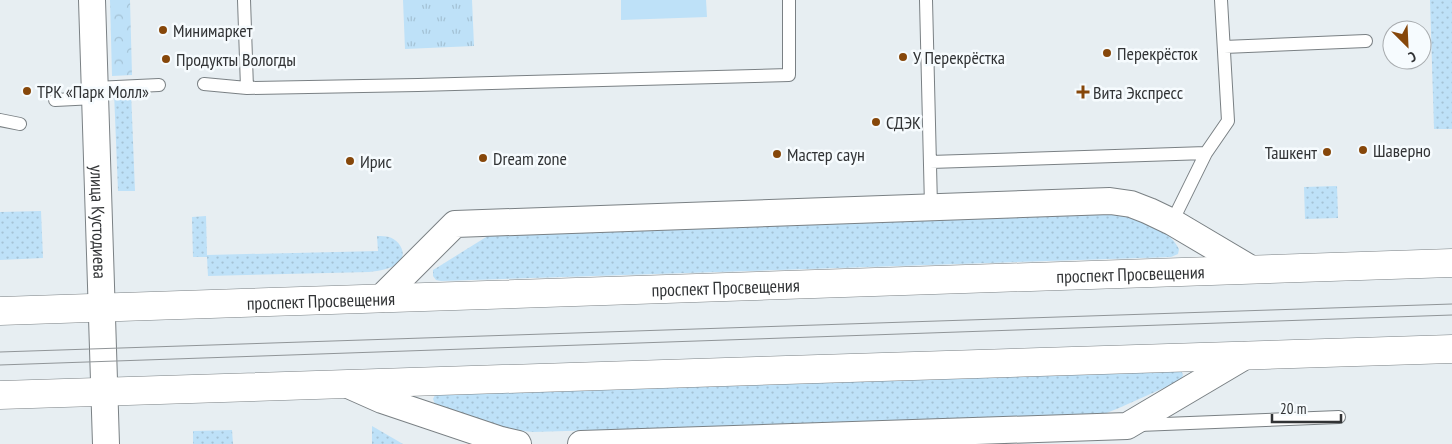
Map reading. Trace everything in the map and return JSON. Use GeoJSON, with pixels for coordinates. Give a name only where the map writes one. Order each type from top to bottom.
{"type":"FeatureCollection","features":[{"type":"Feature","properties":{"kind":"main road","name":"проспект Просвещения"},"geometry":{"type":"LineString","coordinates":[[0,311],[1452,264]]}},
{"type":"Feature","properties":{"kind":"main road"},"geometry":{"type":"LineString","coordinates":[[0,395],[1452,349]]}},
{"type":"Feature","properties":{"kind":"street","name":"улица Кустодиева"},"geometry":{"type":"LineString","coordinates":[[92,0],[106,444]]}},
{"type":"Feature","properties":{"kind":"street"},"geometry":{"type":"LineString","coordinates":[[380,299],[455,224],[931,206],[1110,201],[1131,204],[1172,222],[1253,270]]}},
{"type":"Feature","properties":{"kind":"street"},"geometry":{"type":"LineString","coordinates":[[581,444],[1039,436],[1127,426],[1247,355]]}},
{"type":"Feature","properties":{"kind":"street"},"geometry":{"type":"LineString","coordinates":[[346,384],[382,400],[518,444]]}},
{"type":"Feature","properties":{"kind":"lane"},"geometry":{"type":"LineString","coordinates":[[244,0],[247,88]]}},
{"type":"Feature","properties":{"kind":"lane"},"geometry":{"type":"LineString","coordinates":[[204,84],[247,88],[418,86],[790,75],[789,0]]}},
{"type":"Feature","properties":{"kind":"lane"},"geometry":{"type":"LineString","coordinates":[[926,0],[931,206]]}},
{"type":"Feature","properties":{"kind":"lane"},"geometry":{"type":"LineString","coordinates":[[1172,222],[1206,153],[1228,121],[1221,0]]}},
{"type":"Feature","properties":{"kind":"lane"},"geometry":{"type":"LineString","coordinates":[[1224,47],[1366,41]]}},
{"type":"Feature","properties":{"kind":"lane"},"geometry":{"type":"LineString","coordinates":[[55,100],[159,85]]}},
{"type":"Feature","properties":{"kind":"lane"},"geometry":{"type":"LineString","coordinates":[[0,120],[20,124]]}},
{"type":"Feature","properties":{"kind":"lane"},"geometry":{"type":"LineString","coordinates":[[930,162],[1206,153]]}},
{"type":"Feature","properties":{"kind":"lane"},"geometry":{"type":"LineString","coordinates":[[1127,426],[1339,417]]}},
{"type":"Feature","properties":{"kind":"green space"},"geometry":{"type":"Polygon","coordinates":[[[110,0],[130,0],[132,75],[112,76],[110,0]]]}},
{"type":"Feature","properties":{"kind":"green space"},"geometry":{"type":"Polygon","coordinates":[[[403,0],[472,0],[474,46],[405,49],[403,0]]]}},
{"type":"Feature","properties":{"kind":"green space"},"geometry":{"type":"Polygon","coordinates":[[[621,0],[706,0],[707,17],[621,20],[621,0]]]}},
{"type":"Feature","properties":{"kind":"green space"},"geometry":{"type":"Polygon","coordinates":[[[1430,0],[1452,0],[1452,129],[1434,129],[1430,0]]]}},
{"type":"Feature","properties":{"kind":"green space"},"geometry":{"type":"Polygon","coordinates":[[[114,92],[131,92],[135,191],[118,191],[114,92]]]}},
{"type":"Feature","properties":{"kind":"green space"},"geometry":{"type":"Polygon","coordinates":[[[1337,186],[1338,218],[1305,219],[1304,187],[1337,186]]]}},
{"type":"Feature","properties":{"kind":"green space"},"geometry":{"type":"Polygon","coordinates":[[[41,211],[43,258],[0,260],[0,212],[41,211]]]}},
{"type":"Feature","properties":{"kind":"green space"},"geometry":{"type":"Polygon","coordinates":[[[1111,213],[1140,220],[1159,228],[1174,241],[1179,249],[1178,254],[1171,257],[441,281],[436,280],[433,276],[433,270],[491,234],[1111,213]]]}},
{"type":"Feature","properties":{"kind":"green space"},"geometry":{"type":"Polygon","coordinates":[[[206,216],[207,255],[378,251],[377,236],[388,237],[396,241],[401,247],[403,255],[399,262],[393,266],[369,272],[208,276],[207,257],[193,257],[192,217],[206,216]]]}},
{"type":"Feature","properties":{"kind":"green space"},"geometry":{"type":"Polygon","coordinates":[[[1181,370],[1183,375],[1181,380],[1177,382],[1104,414],[1086,415],[533,432],[504,429],[435,404],[433,399],[435,395],[1181,370]]]}},
{"type":"Feature","properties":{"kind":"green space"},"geometry":{"type":"Polygon","coordinates":[[[372,426],[403,444],[372,444],[372,426]]]}},
{"type":"Feature","properties":{"kind":"green space"},"geometry":{"type":"Polygon","coordinates":[[[232,430],[233,444],[193,444],[193,431],[232,430]]]}},
{"type":"Feature","properties":{"kind":"tram line"},"geometry":{"type":"LineString","coordinates":[[0,352],[1452,304]]}},
{"type":"Feature","properties":{"kind":"tram line"},"geometry":{"type":"LineString","coordinates":[[0,365],[1452,315]]}},
{"type":"Feature","properties":{"kind":"place","name":"Минимаркет"},"geometry":{"type":"Point","coordinates":[163,30]}},
{"type":"Feature","properties":{"kind":"place","name":"Перекрёсток"},"geometry":{"type":"Point","coordinates":[1107,53]}},
{"type":"Feature","properties":{"kind":"place","name":"У Перекрёстка"},"geometry":{"type":"Point","coordinates":[903,57]}},
{"type":"Feature","properties":{"kind":"place","name":"Продукты Вологды"},"geometry":{"type":"Point","coordinates":[166,59]}},
{"type":"Feature","properties":{"kind":"place","name":"ТРК «Парк Молл»"},"geometry":{"type":"Point","coordinates":[27,91]}},
{"type":"Feature","properties":{"kind":"place","name":"Вита Экспресс"},"geometry":{"type":"Point","coordinates":[1083,92]}},
{"type":"Feature","properties":{"kind":"place","name":"СДЭК"},"geometry":{"type":"Point","coordinates":[876,122]}},
{"type":"Feature","properties":{"kind":"place","name":"Шаверно"},"geometry":{"type":"Point","coordinates":[1363,150]}},
{"type":"Feature","properties":{"kind":"place","name":"Ташкент"},"geometry":{"type":"Point","coordinates":[1327,152]}},
{"type":"Feature","properties":{"kind":"place","name":"Мастер саун"},"geometry":{"type":"Point","coordinates":[777,154]}},
{"type":"Feature","properties":{"kind":"place","name":"Dream zone"},"geometry":{"type":"Point","coordinates":[483,158]}},
{"type":"Feature","properties":{"kind":"place","name":"Ирис"},"geometry":{"type":"Point","coordinates":[350,161]}}]}
